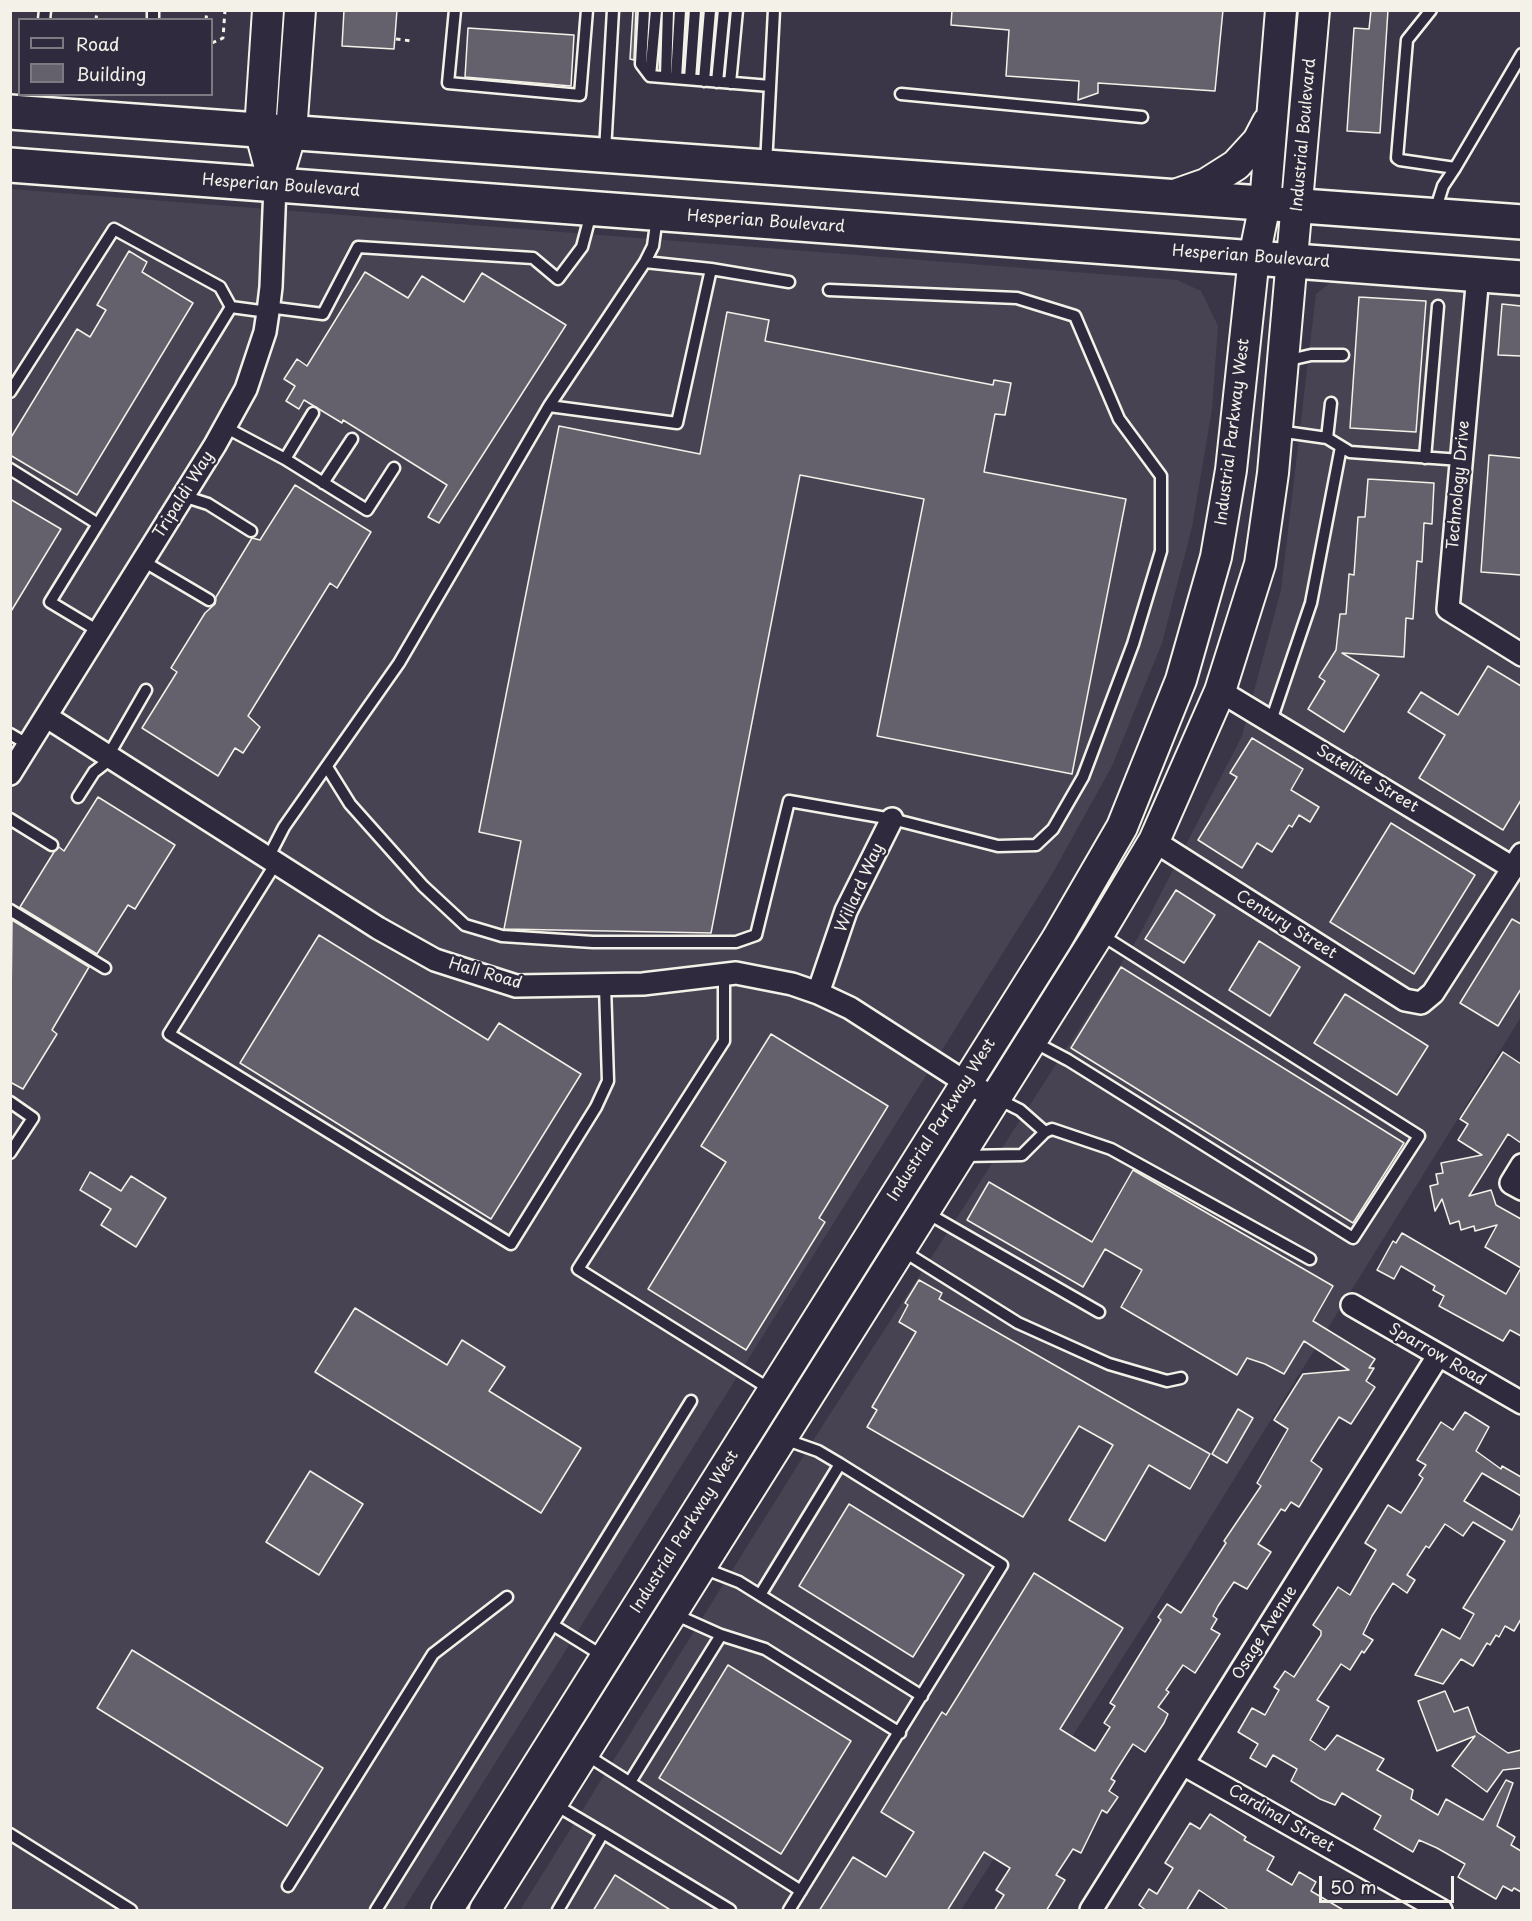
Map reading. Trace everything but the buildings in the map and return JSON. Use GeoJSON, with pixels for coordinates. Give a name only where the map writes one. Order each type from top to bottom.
{"type":"FeatureCollection","features":[{"type":"Feature","properties":{"kind":"main road"},"geometry":{"type":"LineString","coordinates":[[268,10],[275,132],[275,186]]}},
{"type":"Feature","properties":{"kind":"main road"},"geometry":{"type":"LineString","coordinates":[[275,132],[300,10]]}},
{"type":"Feature","properties":{"kind":"main road","name":"Industrial Boulevard"},"geometry":{"type":"LineString","coordinates":[[1254,257],[1265,204],[1281,10]]}},
{"type":"Feature","properties":{"kind":"main road","name":"Industrial Boulevard"},"geometry":{"type":"LineString","coordinates":[[1294,260],[1314,10]]}},
{"type":"Feature","properties":{"kind":"main road"},"geometry":{"type":"LineString","coordinates":[[10,112],[1521,222]]}},
{"type":"Feature","properties":{"kind":"main road"},"geometry":{"type":"LineString","coordinates":[[1168,197],[1206,184],[1236,165],[1258,141],[1272,114]]}},
{"type":"Feature","properties":{"kind":"main road","name":"Hesperian Boulevard"},"geometry":{"type":"LineString","coordinates":[[10,165],[1521,278]]}},
{"type":"Feature","properties":{"kind":"main road","name":"Industrial Parkway West"},"geometry":{"type":"LineString","coordinates":[[447,1911],[965,1082],[1057,939],[1122,827],[1181,680],[1216,557],[1231,470],[1254,257]]}},
{"type":"Feature","properties":{"kind":"main road","name":"Industrial Parkway West"},"geometry":{"type":"LineString","coordinates":[[485,1911],[1032,1041],[1154,841],[1220,690],[1260,564],[1278,431],[1294,260]]}},
{"type":"Feature","properties":{"kind":"main road"},"geometry":{"type":"LineString","coordinates":[[604,1660],[630,1678]]}},
{"type":"Feature","properties":{"kind":"street","name":"Tripaldi Way"},"geometry":{"type":"LineString","coordinates":[[10,774],[100,632],[246,389],[265,332],[275,186]]}},
{"type":"Feature","properties":{"kind":"street","name":"Technology Drive"},"geometry":{"type":"LineString","coordinates":[[1478,275],[1448,609],[1521,655]]}},
{"type":"Feature","properties":{"kind":"street","name":"Satellite Street"},"geometry":{"type":"LineString","coordinates":[[1220,690],[1271,722],[1517,861]]}},
{"type":"Feature","properties":{"kind":"street","name":"Hall Road"},"geometry":{"type":"LineString","coordinates":[[47,717],[378,928],[435,960],[516,986],[605,986],[736,973],[818,993],[850,1008],[965,1082],[996,1098]]}},
{"type":"Feature","properties":{"kind":"street","name":"Willard Way"},"geometry":{"type":"LineString","coordinates":[[818,993],[846,911],[892,819]]}},
{"type":"Feature","properties":{"kind":"street","name":"Century Street"},"geometry":{"type":"LineString","coordinates":[[1154,841],[1405,1000],[1421,1003],[1433,993],[1517,861]]}},
{"type":"Feature","properties":{"kind":"street","name":"Sparrow Road"},"geometry":{"type":"LineString","coordinates":[[1352,1305],[1521,1404]]}},
{"type":"Feature","properties":{"kind":"street","name":"Osage Avenue"},"geometry":{"type":"LineString","coordinates":[[1091,1911],[1438,1356]]}},
{"type":"Feature","properties":{"kind":"street","name":"Cardinal Street"},"geometry":{"type":"LineString","coordinates":[[1183,1764],[1441,1911]]}},
{"type":"Feature","properties":{"kind":"lane"},"geometry":{"type":"LineString","coordinates":[[455,10],[448,83],[580,95],[587,10]]}},
{"type":"Feature","properties":{"kind":"lane"},"geometry":{"type":"LineString","coordinates":[[604,156],[613,10]]}},
{"type":"Feature","properties":{"kind":"lane"},"geometry":{"type":"LineString","coordinates":[[644,10],[641,64],[650,76],[770,86]]}},
{"type":"Feature","properties":{"kind":"lane"},"geometry":{"type":"LineString","coordinates":[[650,76],[656,10]]}},
{"type":"Feature","properties":{"kind":"lane"},"geometry":{"type":"LineString","coordinates":[[668,10],[671,78]]}},
{"type":"Feature","properties":{"kind":"lane"},"geometry":{"type":"LineString","coordinates":[[671,78],[680,10]]}},
{"type":"Feature","properties":{"kind":"lane"},"geometry":{"type":"LineString","coordinates":[[690,79],[695,10]]}},
{"type":"Feature","properties":{"kind":"lane"},"geometry":{"type":"LineString","coordinates":[[704,81],[710,10]]}},
{"type":"Feature","properties":{"kind":"lane"},"geometry":{"type":"LineString","coordinates":[[717,82],[724,10]]}},
{"type":"Feature","properties":{"kind":"lane"},"geometry":{"type":"LineString","coordinates":[[730,83],[736,10]]}},
{"type":"Feature","properties":{"kind":"lane"},"geometry":{"type":"LineString","coordinates":[[766,168],[774,10]]}},
{"type":"Feature","properties":{"kind":"lane"},"geometry":{"type":"LineString","coordinates":[[1431,10],[1407,40],[1397,158],[1403,161],[1455,168]]}},
{"type":"Feature","properties":{"kind":"lane"},"geometry":{"type":"LineString","coordinates":[[1432,216],[1443,186],[1521,54]]}},
{"type":"Feature","properties":{"kind":"lane"},"geometry":{"type":"LineString","coordinates":[[901,94],[1142,117]]}},
{"type":"Feature","properties":{"kind":"lane"},"geometry":{"type":"LineString","coordinates":[[231,307],[323,314],[358,247],[533,258],[558,279],[582,247],[591,209]]}},
{"type":"Feature","properties":{"kind":"lane"},"geometry":{"type":"LineString","coordinates":[[605,986],[608,1081],[596,1107],[511,1244],[169,1034],[272,860],[284,827],[399,663],[549,406],[645,262],[652,246],[658,214]]}},
{"type":"Feature","properties":{"kind":"lane"},"geometry":{"type":"LineString","coordinates":[[10,392],[114,229],[220,287],[231,307]]}},
{"type":"Feature","properties":{"kind":"lane"},"geometry":{"type":"LineString","coordinates":[[645,262],[711,269],[789,282]]}},
{"type":"Feature","properties":{"kind":"lane"},"geometry":{"type":"LineString","coordinates":[[549,406],[677,423],[711,269]]}},
{"type":"Feature","properties":{"kind":"lane"},"geometry":{"type":"LineString","coordinates":[[327,767],[350,804],[423,886],[465,925],[502,936],[593,942],[736,942],[756,935],[789,801],[892,819],[998,846],[1036,845],[1053,829],[1083,777],[1139,623],[1161,551],[1161,476],[1119,420],[1075,316],[1017,298],[829,290]]}},
{"type":"Feature","properties":{"kind":"lane"},"geometry":{"type":"LineString","coordinates":[[1425,458],[1438,306]]}},
{"type":"Feature","properties":{"kind":"lane"},"geometry":{"type":"LineString","coordinates":[[100,632],[50,602],[231,307]]}},
{"type":"Feature","properties":{"kind":"lane"},"geometry":{"type":"LineString","coordinates":[[1284,361],[1311,355],[1342,355]]}},
{"type":"Feature","properties":{"kind":"lane"},"geometry":{"type":"LineString","coordinates":[[1327,438],[1331,404]]}},
{"type":"Feature","properties":{"kind":"lane"},"geometry":{"type":"LineString","coordinates":[[285,459],[313,413]]}},
{"type":"Feature","properties":{"kind":"lane"},"geometry":{"type":"LineString","coordinates":[[225,427],[285,459],[367,510],[394,468]]}},
{"type":"Feature","properties":{"kind":"lane"},"geometry":{"type":"LineString","coordinates":[[1278,431],[1327,438],[1350,452],[1461,460]]}},
{"type":"Feature","properties":{"kind":"lane"},"geometry":{"type":"LineString","coordinates":[[323,483],[352,440]]}},
{"type":"Feature","properties":{"kind":"lane"},"geometry":{"type":"LineString","coordinates":[[1271,722],[1311,603],[1341,447]]}},
{"type":"Feature","properties":{"kind":"lane"},"geometry":{"type":"LineString","coordinates":[[10,469],[98,524]]}},
{"type":"Feature","properties":{"kind":"lane"},"geometry":{"type":"LineString","coordinates":[[183,495],[209,504],[251,531]]}},
{"type":"Feature","properties":{"kind":"lane"},"geometry":{"type":"LineString","coordinates":[[143,561],[209,600]]}},
{"type":"Feature","properties":{"kind":"lane"},"geometry":{"type":"LineString","coordinates":[[78,797],[94,772],[110,757],[147,690]]}},
{"type":"Feature","properties":{"kind":"lane"},"geometry":{"type":"LineString","coordinates":[[10,734],[29,745]]}},
{"type":"Feature","properties":{"kind":"lane"},"geometry":{"type":"LineString","coordinates":[[10,819],[52,845]]}},
{"type":"Feature","properties":{"kind":"lane"},"geometry":{"type":"LineString","coordinates":[[10,910],[105,968]]}},
{"type":"Feature","properties":{"kind":"lane"},"geometry":{"type":"LineString","coordinates":[[1032,1041],[1068,1060],[1353,1238],[1419,1136],[1099,933]]}},
{"type":"Feature","properties":{"kind":"lane"},"geometry":{"type":"LineString","coordinates":[[724,975],[724,1041],[578,1269],[773,1391]]}},
{"type":"Feature","properties":{"kind":"lane"},"geometry":{"type":"LineString","coordinates":[[996,1098],[1020,1110],[1045,1132]]}},
{"type":"Feature","properties":{"kind":"lane"},"geometry":{"type":"LineString","coordinates":[[10,1102],[33,1118],[10,1153]]}},
{"type":"Feature","properties":{"kind":"lane"},"geometry":{"type":"LineString","coordinates":[[959,1156],[1022,1155],[1045,1132],[1052,1129],[1111,1149],[1310,1259]]}},
{"type":"Feature","properties":{"kind":"lane"},"geometry":{"type":"LineString","coordinates":[[924,1211],[1098,1312]]}},
{"type":"Feature","properties":{"kind":"lane"},"geometry":{"type":"LineString","coordinates":[[900,1249],[1018,1323],[1109,1364],[1167,1382],[1180,1378]]}},
{"type":"Feature","properties":{"kind":"lane"},"geometry":{"type":"LineString","coordinates":[[376,1911],[691,1401]]}},
{"type":"Feature","properties":{"kind":"lane"},"geometry":{"type":"LineString","coordinates":[[781,1438],[818,1451],[1002,1565],[789,1911]]}},
{"type":"Feature","properties":{"kind":"lane"},"geometry":{"type":"LineString","coordinates":[[760,1595],[840,1464]]}},
{"type":"Feature","properties":{"kind":"lane"},"geometry":{"type":"LineString","coordinates":[[700,1567],[740,1582],[922,1696]]}},
{"type":"Feature","properties":{"kind":"lane"},"geometry":{"type":"LineString","coordinates":[[288,1886],[433,1654],[507,1597]]}},
{"type":"Feature","properties":{"kind":"lane"},"geometry":{"type":"LineString","coordinates":[[671,1612],[721,1635],[765,1649],[900,1733]]}},
{"type":"Feature","properties":{"kind":"lane"},"geometry":{"type":"LineString","coordinates":[[553,1625],[604,1660]]}},
{"type":"Feature","properties":{"kind":"lane"},"geometry":{"type":"LineString","coordinates":[[630,1782],[721,1635]]}},
{"type":"Feature","properties":{"kind":"lane"},"geometry":{"type":"LineString","coordinates":[[585,1753],[801,1891]]}},
{"type":"Feature","properties":{"kind":"lane"},"geometry":{"type":"LineString","coordinates":[[552,1803],[730,1911]]}},
{"type":"Feature","properties":{"kind":"lane"},"geometry":{"type":"LineString","coordinates":[[558,1911],[603,1833]]}},
{"type":"Feature","properties":{"kind":"lane"},"geometry":{"type":"LineString","coordinates":[[10,1834],[131,1911]]}},
{"type":"Feature","properties":{"kind":"path"},"geometry":{"type":"LineString","coordinates":[[213,43],[223,38],[225,10]]}},
{"type":"Feature","properties":{"kind":"path"},"geometry":{"type":"LineString","coordinates":[[396,39],[412,41]]}},
{"type":"Feature","properties":{"kind":"shaded area"},"geometry":{"type":"Polygon","coordinates":[[[10,189],[1177,280],[1201,291],[1218,326],[1212,409],[1192,527],[1162,643],[1112,766],[1051,876],[403,1910],[11,1910],[10,189]]]}},
{"type":"Feature","properties":{"kind":"shaded area"},"geometry":{"type":"Polygon","coordinates":[[[1335,279],[1521,293],[1521,1017],[1146,1621],[961,1910],[520,1910],[821,1428],[1139,936],[1242,736],[1281,590],[1316,294],[1335,279]]]}}]}
